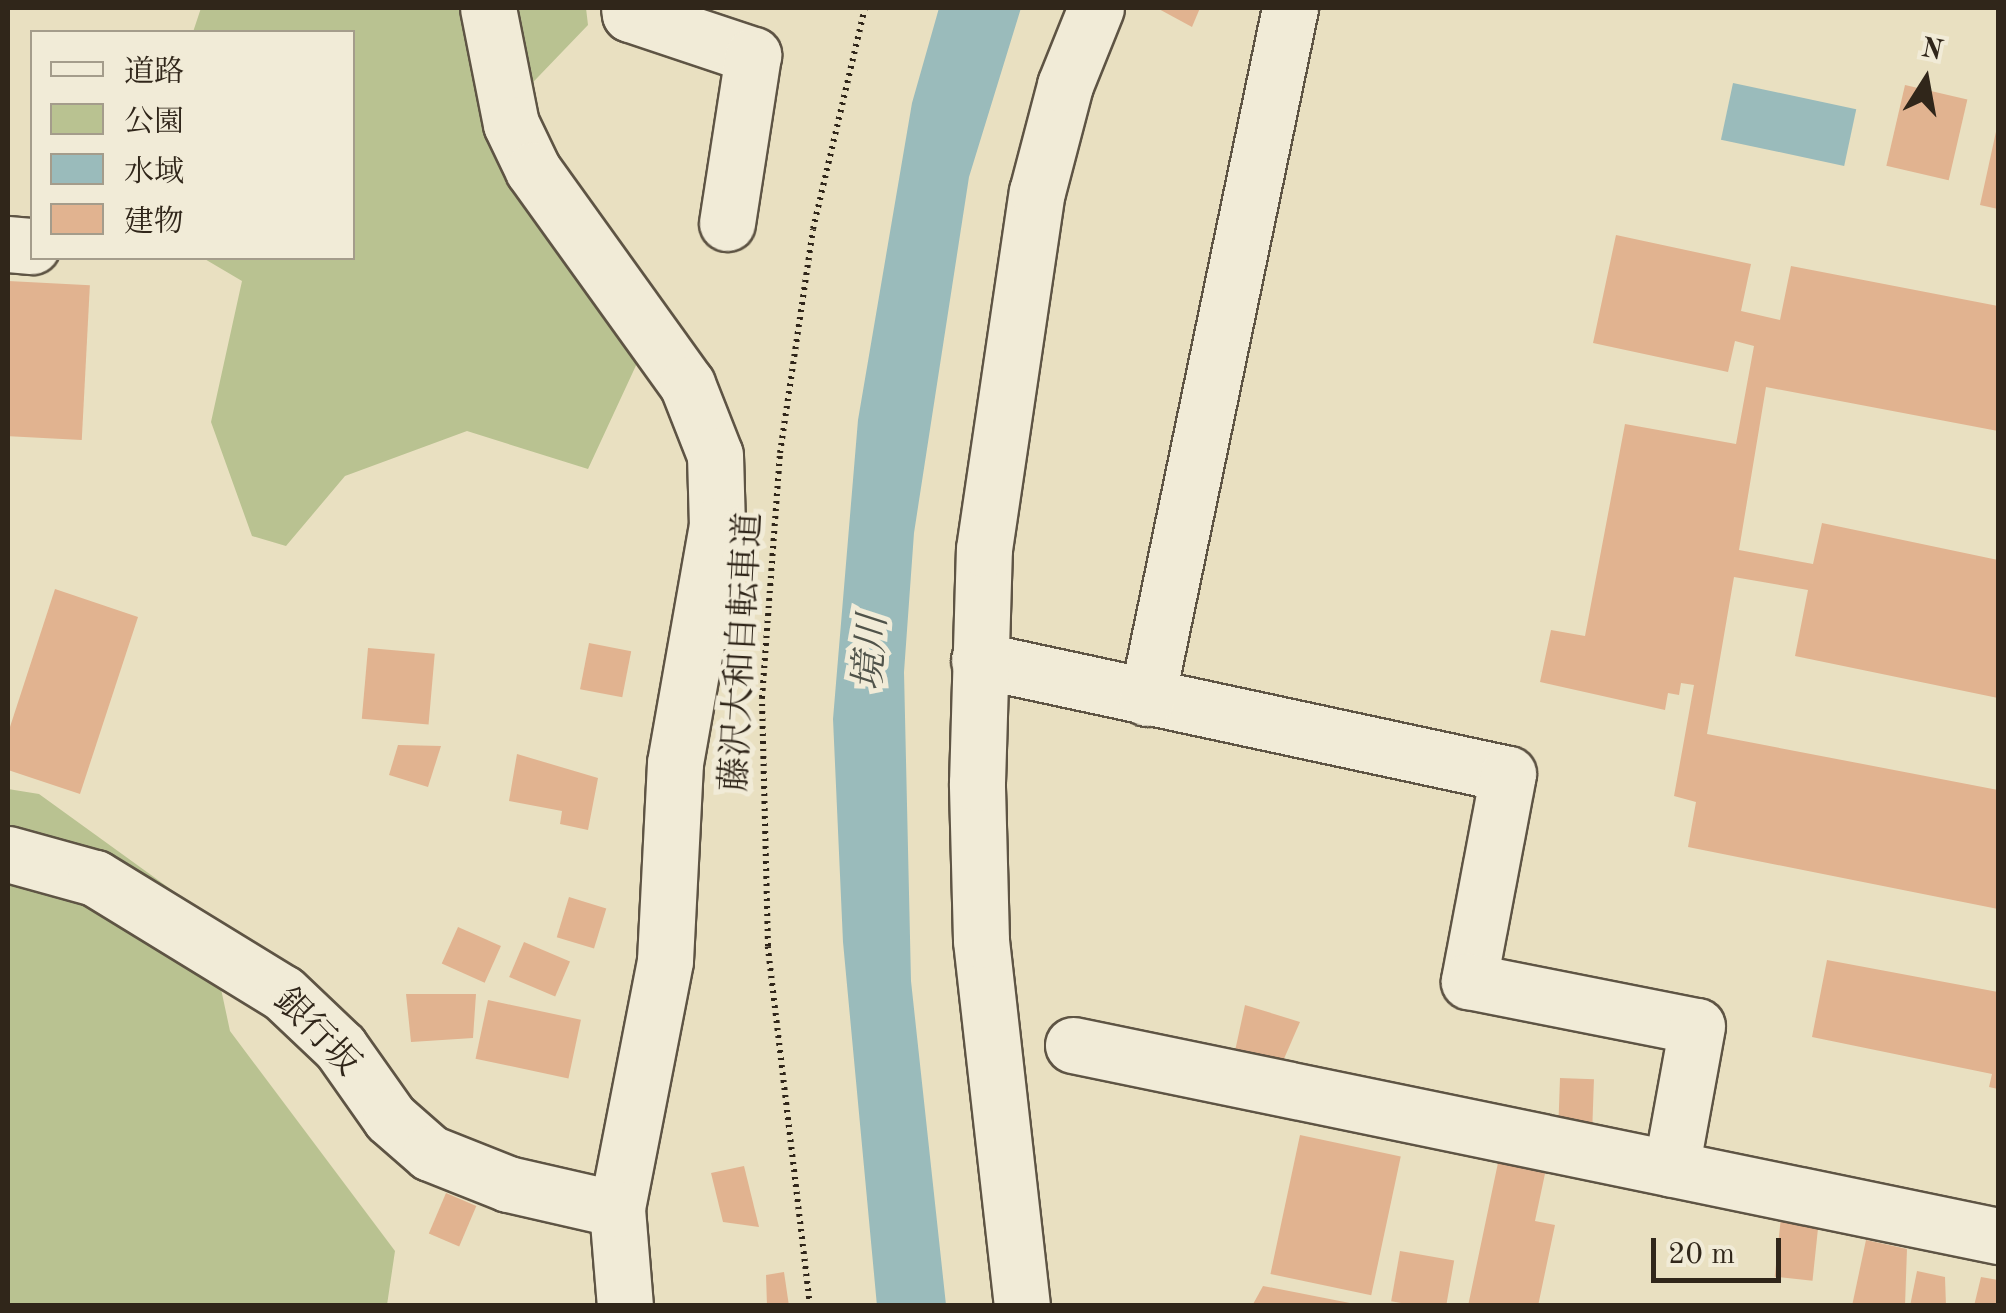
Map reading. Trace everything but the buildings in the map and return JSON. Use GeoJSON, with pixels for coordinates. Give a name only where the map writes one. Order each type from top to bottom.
{"type":"FeatureCollection","features":[{"type":"Feature","properties":{"kind":"street"},"geometry":{"type":"LineString","coordinates":[[488,8],[511,124],[533,170],[687,384],[715,455],[717,525],[676,763],[665,961],[618,1209],[625,1306]]}},
{"type":"Feature","properties":{"kind":"street"},"geometry":{"type":"LineString","coordinates":[[629,8],[630,14],[753,55],[727,223]]}},
{"type":"Feature","properties":{"kind":"street"},"geometry":{"type":"LineString","coordinates":[[1022,1306],[981,940],[979,660],[984,549],[1037,192],[1065,84],[1096,8]]}},
{"type":"Feature","properties":{"kind":"street"},"geometry":{"type":"LineString","coordinates":[[1147,698],[1290,8]]}},
{"type":"Feature","properties":{"kind":"street"},"geometry":{"type":"LineString","coordinates":[[979,660],[1508,774],[1469,981],[1698,1026],[1672,1169]]}},
{"type":"Feature","properties":{"kind":"street","name":"銀行坂"},"geometry":{"type":"LineString","coordinates":[[8,854],[95,878],[283,993],[340,1047],[390,1118],[430,1153],[508,1184],[618,1209]]}},
{"type":"Feature","properties":{"kind":"street"},"geometry":{"type":"LineString","coordinates":[[1073,1045],[1998,1236]]}},
{"type":"Feature","properties":{"kind":"street"},"geometry":{"type":"LineString","coordinates":[[1008,1168],[1037,1166],[1053,1306]]}},
{"type":"Feature","properties":{"kind":"path","name":"藤沢大和自転車道"},"geometry":{"type":"LineString","coordinates":[[810,1306],[768,946],[762,698],[780,453],[813,229],[865,8]]}},
{"type":"Feature","properties":{"kind":"green space"},"geometry":{"type":"Polygon","coordinates":[[[201,8],[586,8],[588,25],[488,129],[639,359],[588,469],[467,431],[345,476],[286,546],[252,536],[211,422],[242,281],[206,260],[355,260],[355,30],[194,30],[201,8]]]}},
{"type":"Feature","properties":{"kind":"green space"},"geometry":{"type":"Polygon","coordinates":[[[8,789],[39,794],[205,914],[230,1031],[395,1251],[387,1305],[8,1305],[8,789]]]}},
{"type":"Feature","properties":{"kind":"water","name":"境川"},"geometry":{"type":"Polygon","coordinates":[[[939,8],[1021,8],[969,177],[914,533],[904,672],[911,981],[946,1305],[877,1306],[843,942],[833,719],[858,420],[912,103],[939,8]]]}},
{"type":"Feature","properties":{"kind":"water"},"geometry":{"type":"Polygon","coordinates":[[[1733,83],[1856,109],[1844,166],[1721,140],[1733,83]]]}}]}
